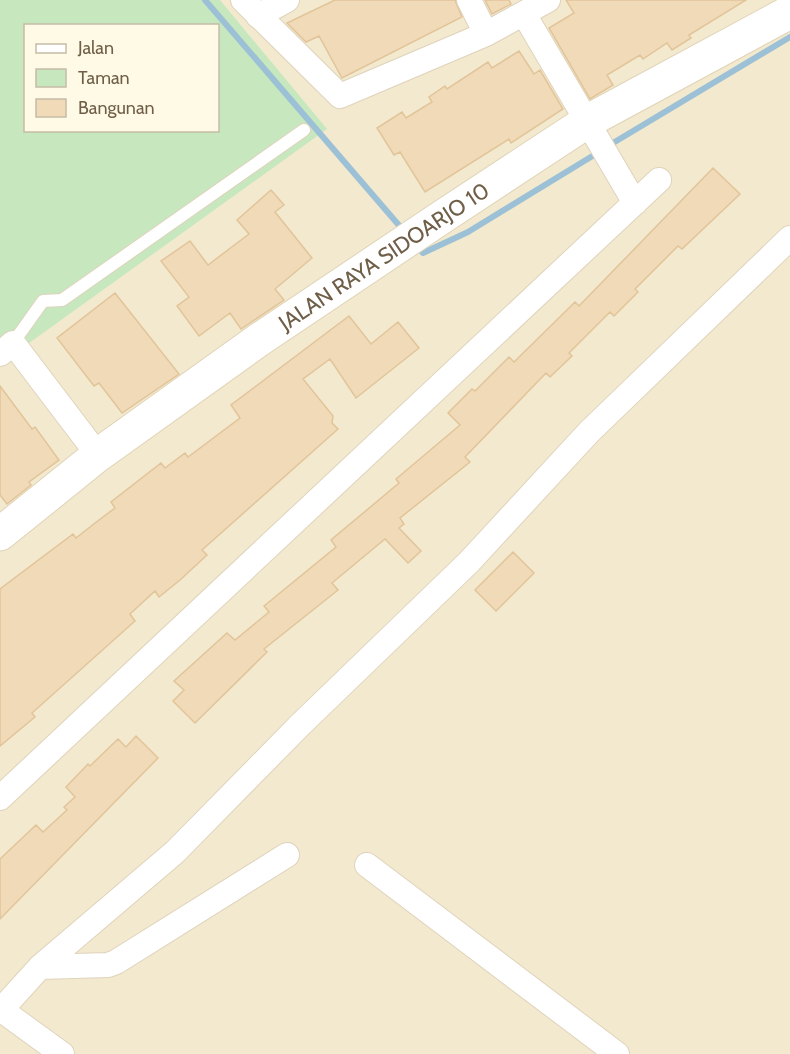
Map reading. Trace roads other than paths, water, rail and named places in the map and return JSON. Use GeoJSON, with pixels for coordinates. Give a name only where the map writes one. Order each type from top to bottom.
{"type":"FeatureCollection","features":[{"type":"Feature","properties":{"kind":"street"},"geometry":{"type":"LineString","coordinates":[[250,8],[287,0]]}},
{"type":"Feature","properties":{"kind":"street"},"geometry":{"type":"LineString","coordinates":[[469,0],[486,34]]}},
{"type":"Feature","properties":{"kind":"street"},"geometry":{"type":"LineString","coordinates":[[250,8],[340,96],[486,34],[548,0]]}},
{"type":"Feature","properties":{"kind":"street"},"geometry":{"type":"LineString","coordinates":[[588,122],[778,0]]}},
{"type":"Feature","properties":{"kind":"street","name":"JALAN RAYA SIDOARJO 10"},"geometry":{"type":"LineString","coordinates":[[0,534],[98,455],[260,339],[396,250],[435,221],[588,122],[790,12]]}},
{"type":"Feature","properties":{"kind":"street"},"geometry":{"type":"LineString","coordinates":[[524,14],[588,122],[610,165],[635,203]]}},
{"type":"Feature","properties":{"kind":"street"},"geometry":{"type":"LineString","coordinates":[[0,798],[660,180]]}},
{"type":"Feature","properties":{"kind":"street"},"geometry":{"type":"LineString","coordinates":[[61,1054],[0,1010],[40,967],[175,852],[300,725],[469,562],[589,432],[790,238]]}},
{"type":"Feature","properties":{"kind":"street"},"geometry":{"type":"LineString","coordinates":[[6,348],[98,455]]}},
{"type":"Feature","properties":{"kind":"street"},"geometry":{"type":"LineString","coordinates":[[40,967],[108,965],[116,962],[287,855]]}},
{"type":"Feature","properties":{"kind":"street"},"geometry":{"type":"LineString","coordinates":[[367,865],[617,1054]]}},
{"type":"Feature","properties":{"kind":"lane"},"geometry":{"type":"LineString","coordinates":[[6,348],[43,301],[63,300],[304,130]]}},
{"type":"Feature","properties":{"kind":"waterway"},"geometry":{"type":"LineString","coordinates":[[205,0],[403,230]]}},
{"type":"Feature","properties":{"kind":"waterway"},"geometry":{"type":"LineString","coordinates":[[608,146],[790,37]]}},
{"type":"Feature","properties":{"kind":"waterway"},"geometry":{"type":"LineString","coordinates":[[416,245],[423,253],[468,232],[599,152]]}}]}
